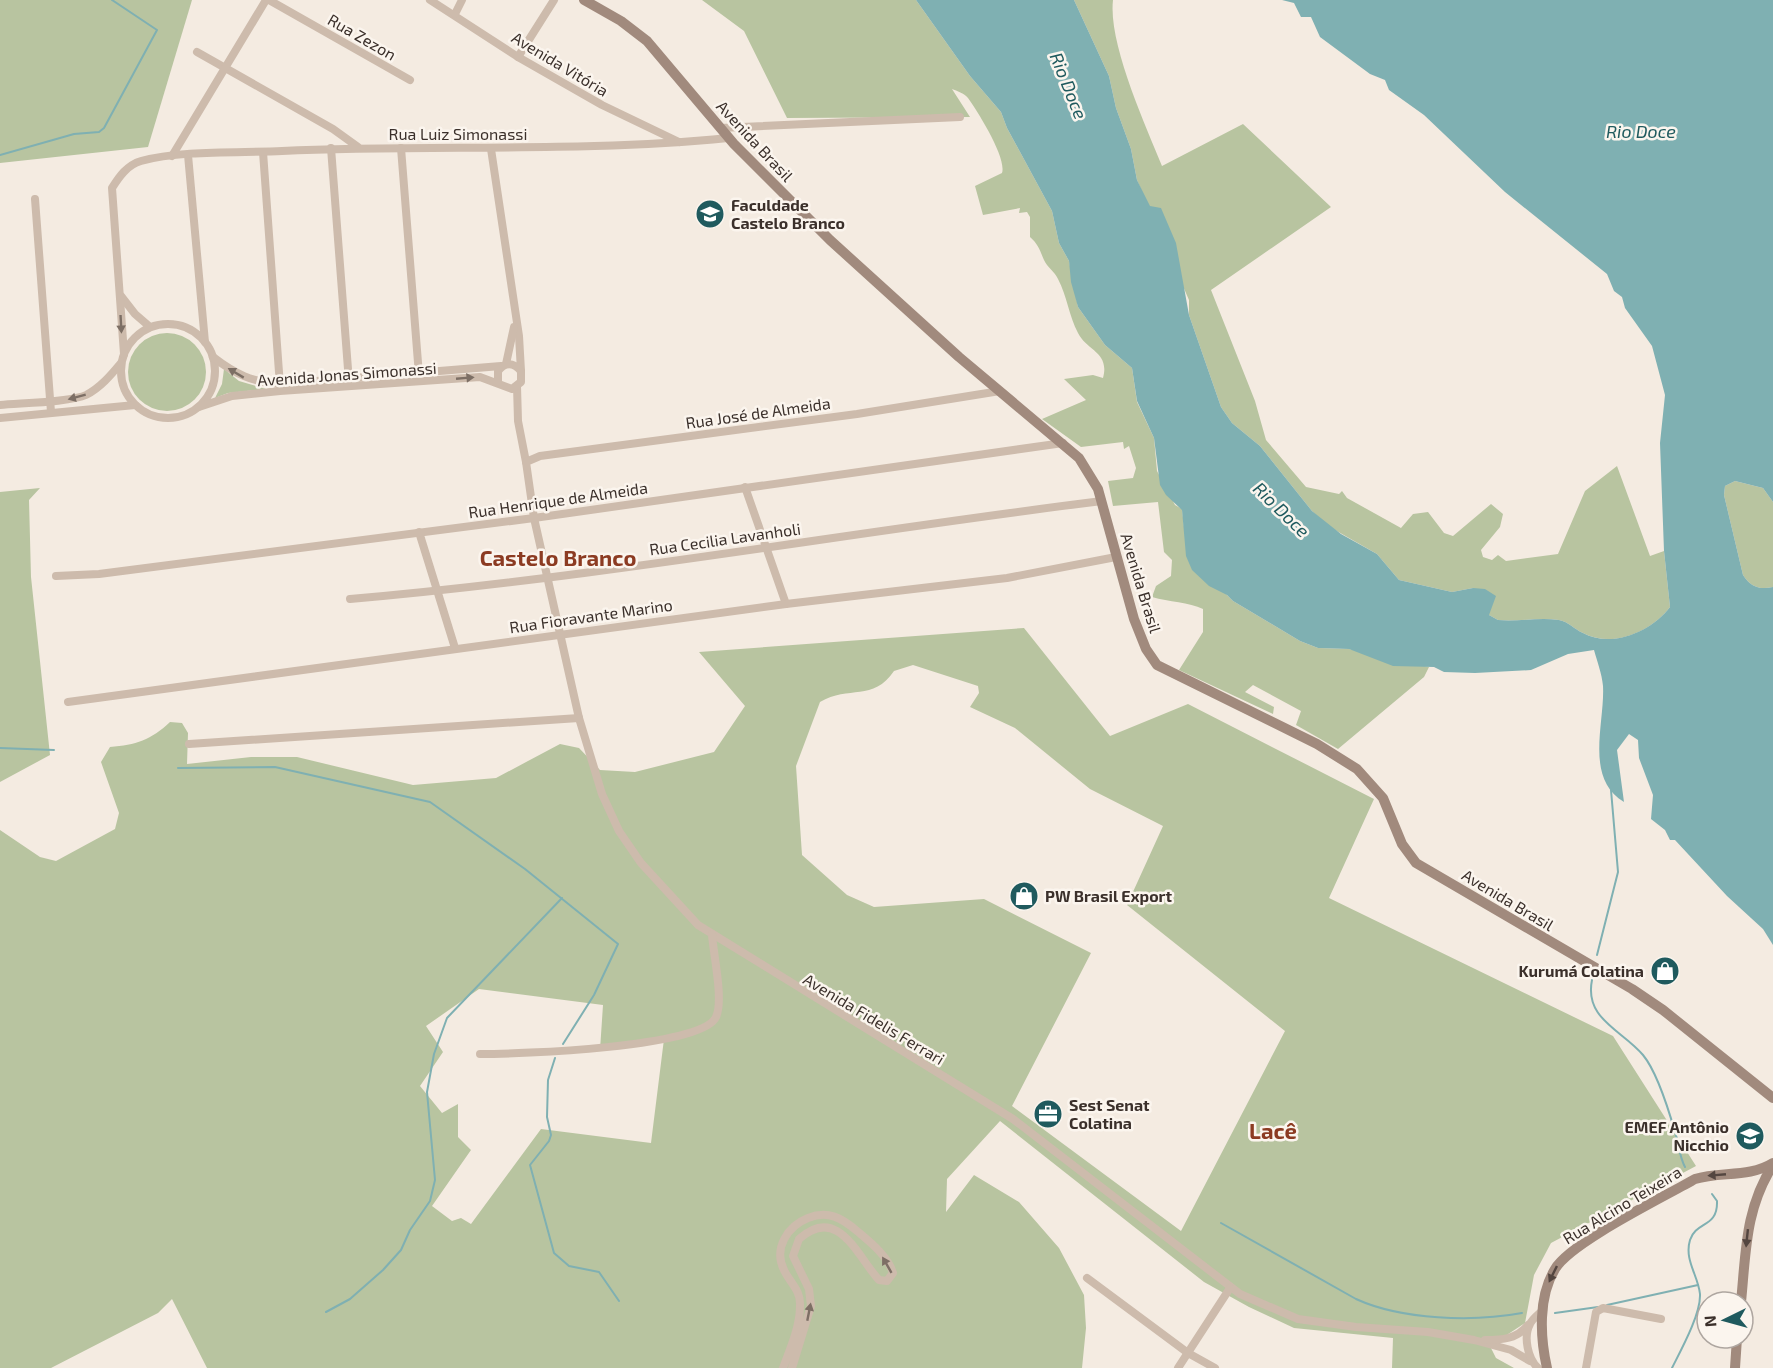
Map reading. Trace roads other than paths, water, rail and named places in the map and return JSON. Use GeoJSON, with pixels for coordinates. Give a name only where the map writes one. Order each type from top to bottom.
{"type":"FeatureCollection","features":[{"type":"Feature","properties":{"kind":"main road","name":"Avenida Brasil"},"geometry":{"type":"LineString","coordinates":[[584,0],[621,21],[647,41],[728,138],[841,251],[1000,391],[1064,443],[1089,471],[1102,501],[1140,637],[1157,665],[1189,683],[1225,697],[1343,760],[1375,787],[1383,798],[1402,844],[1416,863],[1632,989],[1663,1010],[1773,1098]]}},
{"type":"Feature","properties":{"kind":"main road"},"geometry":{"type":"LineString","coordinates":[[1742,1290],[1749,1218],[1760,1185],[1773,1164]]}},
{"type":"Feature","properties":{"kind":"main road","name":"Rua Alcino Teixeira"},"geometry":{"type":"LineString","coordinates":[[1547,1368],[1543,1344],[1543,1310],[1555,1268],[1572,1251],[1695,1179],[1714,1174],[1757,1171],[1773,1164]]}},
{"type":"Feature","properties":{"kind":"main road"},"geometry":{"type":"LineString","coordinates":[[1735,1368],[1736,1350]]}},
{"type":"Feature","properties":{"kind":"street"},"geometry":{"type":"LineString","coordinates":[[172,156],[267,0]]}},
{"type":"Feature","properties":{"kind":"street","name":"Rua Zezon"},"geometry":{"type":"LineString","coordinates":[[267,0],[410,80]]}},
{"type":"Feature","properties":{"kind":"street","name":"Avenida Vitória"},"geometry":{"type":"LineString","coordinates":[[430,0],[455,14],[518,57],[602,105],[680,143]]}},
{"type":"Feature","properties":{"kind":"street"},"geometry":{"type":"LineString","coordinates":[[455,14],[462,0]]}},
{"type":"Feature","properties":{"kind":"street"},"geometry":{"type":"LineString","coordinates":[[518,57],[554,0]]}},
{"type":"Feature","properties":{"kind":"street"},"geometry":{"type":"LineString","coordinates":[[197,52],[333,129],[358,147]]}},
{"type":"Feature","properties":{"kind":"street"},"geometry":{"type":"LineString","coordinates":[[720,128],[960,117]]}},
{"type":"Feature","properties":{"kind":"street","name":"Rua Luiz Simonassi"},"geometry":{"type":"LineString","coordinates":[[123,358],[112,188],[122,173],[139,161],[172,156],[331,148],[609,147],[728,138]]}},
{"type":"Feature","properties":{"kind":"street"},"geometry":{"type":"LineString","coordinates":[[331,148],[350,382]]}},
{"type":"Feature","properties":{"kind":"street"},"geometry":{"type":"LineString","coordinates":[[402,148],[420,382]]}},
{"type":"Feature","properties":{"kind":"street"},"geometry":{"type":"LineString","coordinates":[[491,149],[520,347],[522,376],[517,386],[507,389],[498,382],[496,376],[504,365],[515,322]]}},
{"type":"Feature","properties":{"kind":"street"},"geometry":{"type":"LineString","coordinates":[[263,152],[280,387]]}},
{"type":"Feature","properties":{"kind":"street"},"geometry":{"type":"LineString","coordinates":[[123,358],[123,385],[135,405],[148,414],[170,418],[186,415],[199,407],[209,395],[214,380],[213,357],[206,343],[202,316],[188,155]]}},
{"type":"Feature","properties":{"kind":"street"},"geometry":{"type":"LineString","coordinates":[[35,199],[52,400],[51,412]]}},
{"type":"Feature","properties":{"kind":"street"},"geometry":{"type":"LineString","coordinates":[[120,294],[135,314],[150,327]]}},
{"type":"Feature","properties":{"kind":"street"},"geometry":{"type":"LineString","coordinates":[[188,328],[202,316]]}},
{"type":"Feature","properties":{"kind":"street"},"geometry":{"type":"LineString","coordinates":[[0,405],[71,400],[84,396],[97,388],[123,358],[132,341],[150,327],[173,324],[188,328],[206,343]]}},
{"type":"Feature","properties":{"kind":"street","name":"Avenida Jonas Simonassi"},"geometry":{"type":"LineString","coordinates":[[213,357],[239,376],[280,387]]}},
{"type":"Feature","properties":{"kind":"street"},"geometry":{"type":"LineString","coordinates":[[504,365],[512,364],[521,371]]}},
{"type":"Feature","properties":{"kind":"street","name":"Avenida Jonas Simonassi"},"geometry":{"type":"LineString","coordinates":[[350,382],[418,372],[504,365]]}},
{"type":"Feature","properties":{"kind":"street","name":"Avenida Jonas Simonassi"},"geometry":{"type":"LineString","coordinates":[[199,407],[232,396],[280,387],[350,382],[420,382],[480,377],[498,382]]}},
{"type":"Feature","properties":{"kind":"street","name":"Avenida Fidelis Ferrari"},"geometry":{"type":"LineString","coordinates":[[517,386],[518,421],[534,518],[579,718],[602,794],[628,847],[664,891],[711,934],[1013,1119],[1230,1288],[1298,1319],[1356,1327],[1428,1332],[1474,1340],[1511,1350],[1538,1368]]}},
{"type":"Feature","properties":{"kind":"street","name":"Rua José de Almeida"},"geometry":{"type":"LineString","coordinates":[[526,465],[540,456],[857,414],[1000,391]]}},
{"type":"Feature","properties":{"kind":"street"},"geometry":{"type":"LineString","coordinates":[[0,418],[135,405]]}},
{"type":"Feature","properties":{"kind":"street","name":"Rua Henrique de Almeida"},"geometry":{"type":"LineString","coordinates":[[56,576],[99,574],[534,518],[1064,443]]}},
{"type":"Feature","properties":{"kind":"street"},"geometry":{"type":"LineString","coordinates":[[745,487],[786,604]]}},
{"type":"Feature","properties":{"kind":"street","name":"Rua Cecilia Lavanholi"},"geometry":{"type":"LineString","coordinates":[[350,599],[547,577],[934,521],[1102,501]]}},
{"type":"Feature","properties":{"kind":"street"},"geometry":{"type":"LineString","coordinates":[[419,532],[455,648]]}},
{"type":"Feature","properties":{"kind":"street","name":"Rua Fioravante Marino"},"geometry":{"type":"LineString","coordinates":[[68,702],[786,604],[1007,578],[1116,556]]}},
{"type":"Feature","properties":{"kind":"street"},"geometry":{"type":"LineString","coordinates":[[189,744],[579,718]]}},
{"type":"Feature","properties":{"kind":"street"},"geometry":{"type":"LineString","coordinates":[[480,1054],[544,1052],[605,1046],[671,1039],[699,1031],[710,1025],[717,1017],[718,1001],[711,934]]}},
{"type":"Feature","properties":{"kind":"street"},"geometry":{"type":"LineString","coordinates":[[783,1368],[801,1309],[798,1291],[783,1269],[780,1252],[782,1241],[798,1222],[829,1214],[842,1219],[867,1239],[888,1262],[893,1273],[887,1281],[879,1280],[848,1239],[826,1227],[810,1230],[799,1239],[793,1256],[809,1289],[812,1306],[792,1368]]}},
{"type":"Feature","properties":{"kind":"street"},"geometry":{"type":"LineString","coordinates":[[783,1269],[789,1263],[796,1265]]}},
{"type":"Feature","properties":{"kind":"street"},"geometry":{"type":"LineString","coordinates":[[1087,1278],[1188,1353],[1215,1368]]}},
{"type":"Feature","properties":{"kind":"street"},"geometry":{"type":"LineString","coordinates":[[1178,1368],[1230,1288]]}},
{"type":"Feature","properties":{"kind":"street"},"geometry":{"type":"LineString","coordinates":[[1586,1368],[1596,1312],[1604,1308],[1661,1319]]}},
{"type":"Feature","properties":{"kind":"street","name":"Avenida Fidelis Ferrari"},"geometry":{"type":"LineString","coordinates":[[1474,1340],[1509,1339],[1522,1333],[1543,1310]]}},
{"type":"Feature","properties":{"kind":"street"},"geometry":{"type":"LineString","coordinates":[[1529,1324],[1527,1345],[1530,1361]]}},
{"type":"Feature","properties":{"kind":"water","name":"Rio Doce"},"geometry":{"type":"Polygon","coordinates":[[[916,0],[1074,0],[1109,76],[1116,108],[1131,149],[1137,180],[1150,206],[1161,208],[1176,243],[1189,315],[1221,407],[1232,423],[1260,446],[1312,511],[1341,534],[1377,554],[1399,580],[1452,592],[1473,588],[1485,589],[1496,596],[1489,615],[1498,620],[1559,620],[1583,633],[1606,639],[1631,635],[1642,630],[1662,616],[1670,607],[1664,551],[1660,443],[1665,395],[1652,346],[1625,308],[1622,297],[1614,291],[1607,274],[1505,192],[1424,115],[1389,90],[1385,80],[1370,74],[1320,37],[1311,17],[1301,17],[1294,3],[1282,0],[1773,0],[1773,502],[1763,488],[1735,481],[1725,486],[1724,495],[1743,575],[1756,587],[1773,587],[1773,945],[1763,929],[1727,896],[1675,840],[1670,840],[1665,830],[1651,819],[1653,795],[1639,758],[1638,740],[1629,734],[1617,750],[1624,802],[1612,792],[1604,779],[1599,749],[1603,686],[1594,650],[1568,654],[1531,670],[1475,673],[1444,672],[1434,667],[1393,666],[1349,649],[1318,648],[1300,641],[1209,586],[1192,570],[1186,556],[1182,510],[1166,495],[1160,485],[1154,438],[1137,401],[1132,368],[1105,345],[1078,307],[1071,282],[1069,261],[1059,243],[1052,211],[1007,128],[1001,112],[970,76],[916,0]]]}},
{"type":"Feature","properties":{"kind":"waterway"},"geometry":{"type":"LineString","coordinates":[[0,155],[74,134],[99,132],[104,128],[157,30],[112,0]]}},
{"type":"Feature","properties":{"kind":"waterway"},"geometry":{"type":"LineString","coordinates":[[0,748],[54,750]]}},
{"type":"Feature","properties":{"kind":"waterway"},"geometry":{"type":"LineString","coordinates":[[178,768],[275,767],[430,802],[525,869],[618,944],[594,995],[563,1044]]}},
{"type":"Feature","properties":{"kind":"waterway"},"geometry":{"type":"LineString","coordinates":[[1597,955],[1618,872],[1611,790]]}},
{"type":"Feature","properties":{"kind":"waterway"},"geometry":{"type":"LineString","coordinates":[[326,1312],[350,1299],[383,1270],[401,1250],[410,1230],[430,1201],[435,1180],[427,1092],[434,1054],[447,1018],[562,898]]}},
{"type":"Feature","properties":{"kind":"waterway"},"geometry":{"type":"LineString","coordinates":[[1592,980],[1591,993],[1599,1014],[1643,1055],[1658,1081],[1685,1167]]}},
{"type":"Feature","properties":{"kind":"waterway"},"geometry":{"type":"LineString","coordinates":[[555,1058],[548,1080],[547,1117],[551,1135],[549,1141],[530,1165],[554,1253],[569,1266],[599,1272],[619,1301]]}},
{"type":"Feature","properties":{"kind":"waterway"},"geometry":{"type":"LineString","coordinates":[[1672,1368],[1690,1332],[1697,1311],[1700,1294],[1690,1261],[1689,1247],[1693,1234],[1714,1216],[1717,1201],[1712,1194]]}},
{"type":"Feature","properties":{"kind":"waterway"},"geometry":{"type":"LineString","coordinates":[[1221,1223],[1356,1299],[1374,1306],[1438,1317],[1482,1318],[1522,1313]]}},
{"type":"Feature","properties":{"kind":"waterway"},"geometry":{"type":"LineString","coordinates":[[1607,1305],[1698,1285]]}},
{"type":"Feature","properties":{"kind":"waterway"},"geometry":{"type":"LineString","coordinates":[[1555,1313],[1598,1307]]}},
{"type":"Feature","properties":{"kind":"place","name":"Faculdade Castelo Branco"},"geometry":{"type":"Point","coordinates":[710,214]}},
{"type":"Feature","properties":{"kind":"place","name":"PW Brasil Export"},"geometry":{"type":"Point","coordinates":[1024,896]}},
{"type":"Feature","properties":{"kind":"place","name":"Kurumá Colatina"},"geometry":{"type":"Point","coordinates":[1665,971]}},
{"type":"Feature","properties":{"kind":"place","name":"Sest Senat Colatina"},"geometry":{"type":"Point","coordinates":[1048,1114]}},
{"type":"Feature","properties":{"kind":"place","name":"EMEF Antônio Nicchio"},"geometry":{"type":"Point","coordinates":[1750,1136]}},
{"type":"Feature","properties":{"kind":"district","name":"Castelo Branco"},"geometry":{"type":"Point","coordinates":[558,558]}},
{"type":"Feature","properties":{"kind":"district","name":"Lacê"},"geometry":{"type":"Point","coordinates":[1273,1131]}}]}
